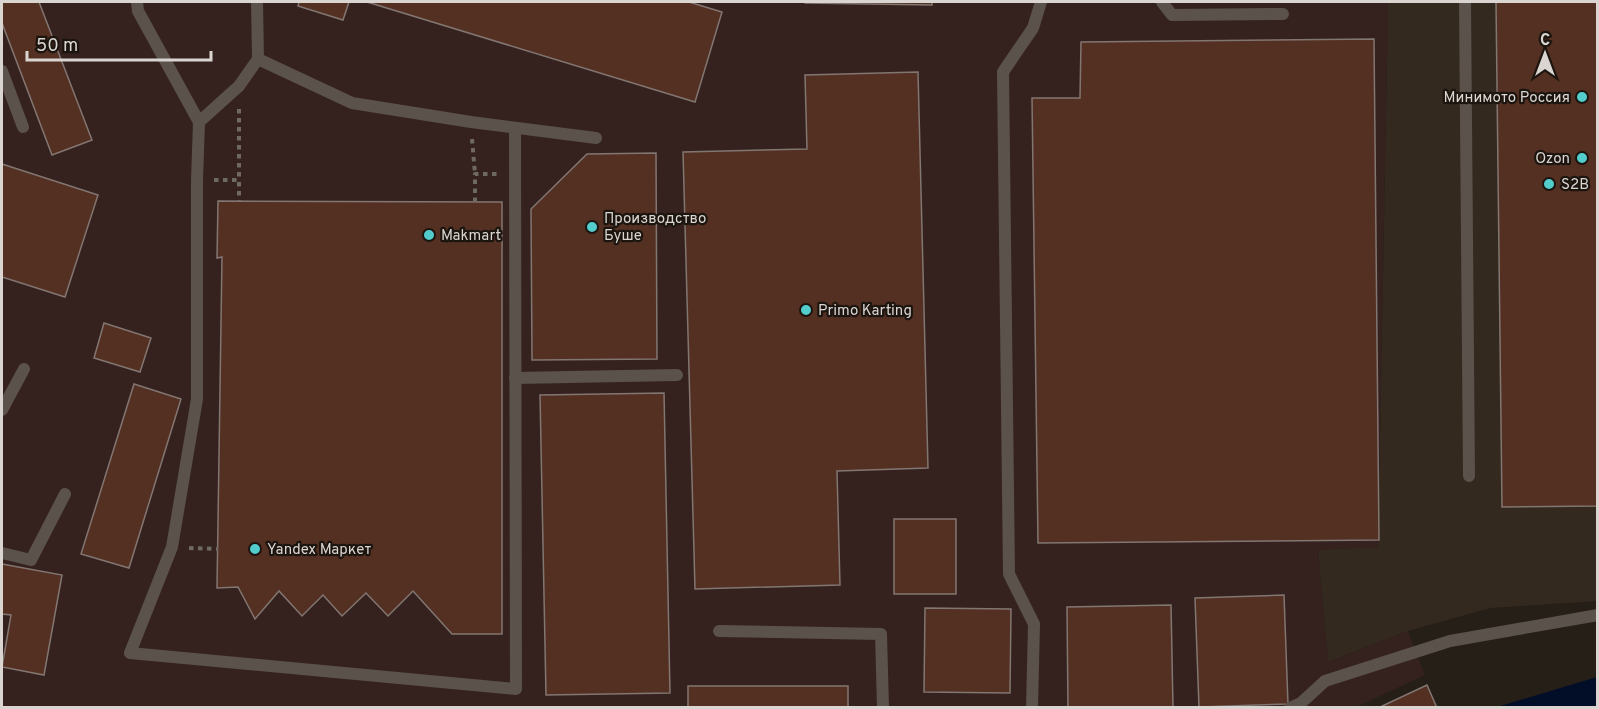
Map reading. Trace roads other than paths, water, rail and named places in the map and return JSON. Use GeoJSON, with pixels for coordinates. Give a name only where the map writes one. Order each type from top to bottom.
{"type":"FeatureCollection","features":[{"type":"Feature","properties":{"kind":"lane"},"geometry":{"type":"LineString","coordinates":[[137,2],[138,11],[199,122],[197,399],[172,547],[130,653],[516,689],[515,128]]}},
{"type":"Feature","properties":{"kind":"lane"},"geometry":{"type":"LineString","coordinates":[[199,122],[239,86],[258,59],[257,2]]}},
{"type":"Feature","properties":{"kind":"lane"},"geometry":{"type":"LineString","coordinates":[[1032,708],[1034,624],[1009,574],[1003,72],[1033,28],[1041,2]]}},
{"type":"Feature","properties":{"kind":"lane"},"geometry":{"type":"LineString","coordinates":[[1162,2],[1172,15],[1283,14]]}},
{"type":"Feature","properties":{"kind":"lane"},"geometry":{"type":"LineString","coordinates":[[1465,2],[1469,476]]}},
{"type":"Feature","properties":{"kind":"lane"},"geometry":{"type":"LineString","coordinates":[[258,59],[352,103],[471,122],[596,138]]}},
{"type":"Feature","properties":{"kind":"lane"},"geometry":{"type":"LineString","coordinates":[[2,70],[23,127]]}},
{"type":"Feature","properties":{"kind":"lane"},"geometry":{"type":"LineString","coordinates":[[2,410],[24,369]]}},
{"type":"Feature","properties":{"kind":"lane"},"geometry":{"type":"LineString","coordinates":[[515,378],[677,375]]}},
{"type":"Feature","properties":{"kind":"lane"},"geometry":{"type":"LineString","coordinates":[[2,553],[31,560],[65,494]]}},
{"type":"Feature","properties":{"kind":"lane"},"geometry":{"type":"LineString","coordinates":[[1290,708],[1301,703],[1325,681],[1450,640],[1598,615]]}},
{"type":"Feature","properties":{"kind":"lane"},"geometry":{"type":"LineString","coordinates":[[718,631],[881,634],[883,708]]}},
{"type":"Feature","properties":{"kind":"water"},"geometry":{"type":"Polygon","coordinates":[[[1597,677],[1597,707],[1497,707],[1597,677]]]}},
{"type":"Feature","properties":{"kind":"place","name":"Минимото Россия"},"geometry":{"type":"Point","coordinates":[1582,97]}},
{"type":"Feature","properties":{"kind":"place","name":"Ozon"},"geometry":{"type":"Point","coordinates":[1582,158]}},
{"type":"Feature","properties":{"kind":"place","name":"S2B"},"geometry":{"type":"Point","coordinates":[1549,184]}},
{"type":"Feature","properties":{"kind":"place","name":"Производство Буше"},"geometry":{"type":"Point","coordinates":[592,227]}},
{"type":"Feature","properties":{"kind":"place","name":"Makmart"},"geometry":{"type":"Point","coordinates":[429,235]}},
{"type":"Feature","properties":{"kind":"place","name":"Primo Karting"},"geometry":{"type":"Point","coordinates":[806,310]}},
{"type":"Feature","properties":{"kind":"place","name":"Yandex Маркет"},"geometry":{"type":"Point","coordinates":[255,549]}}]}
